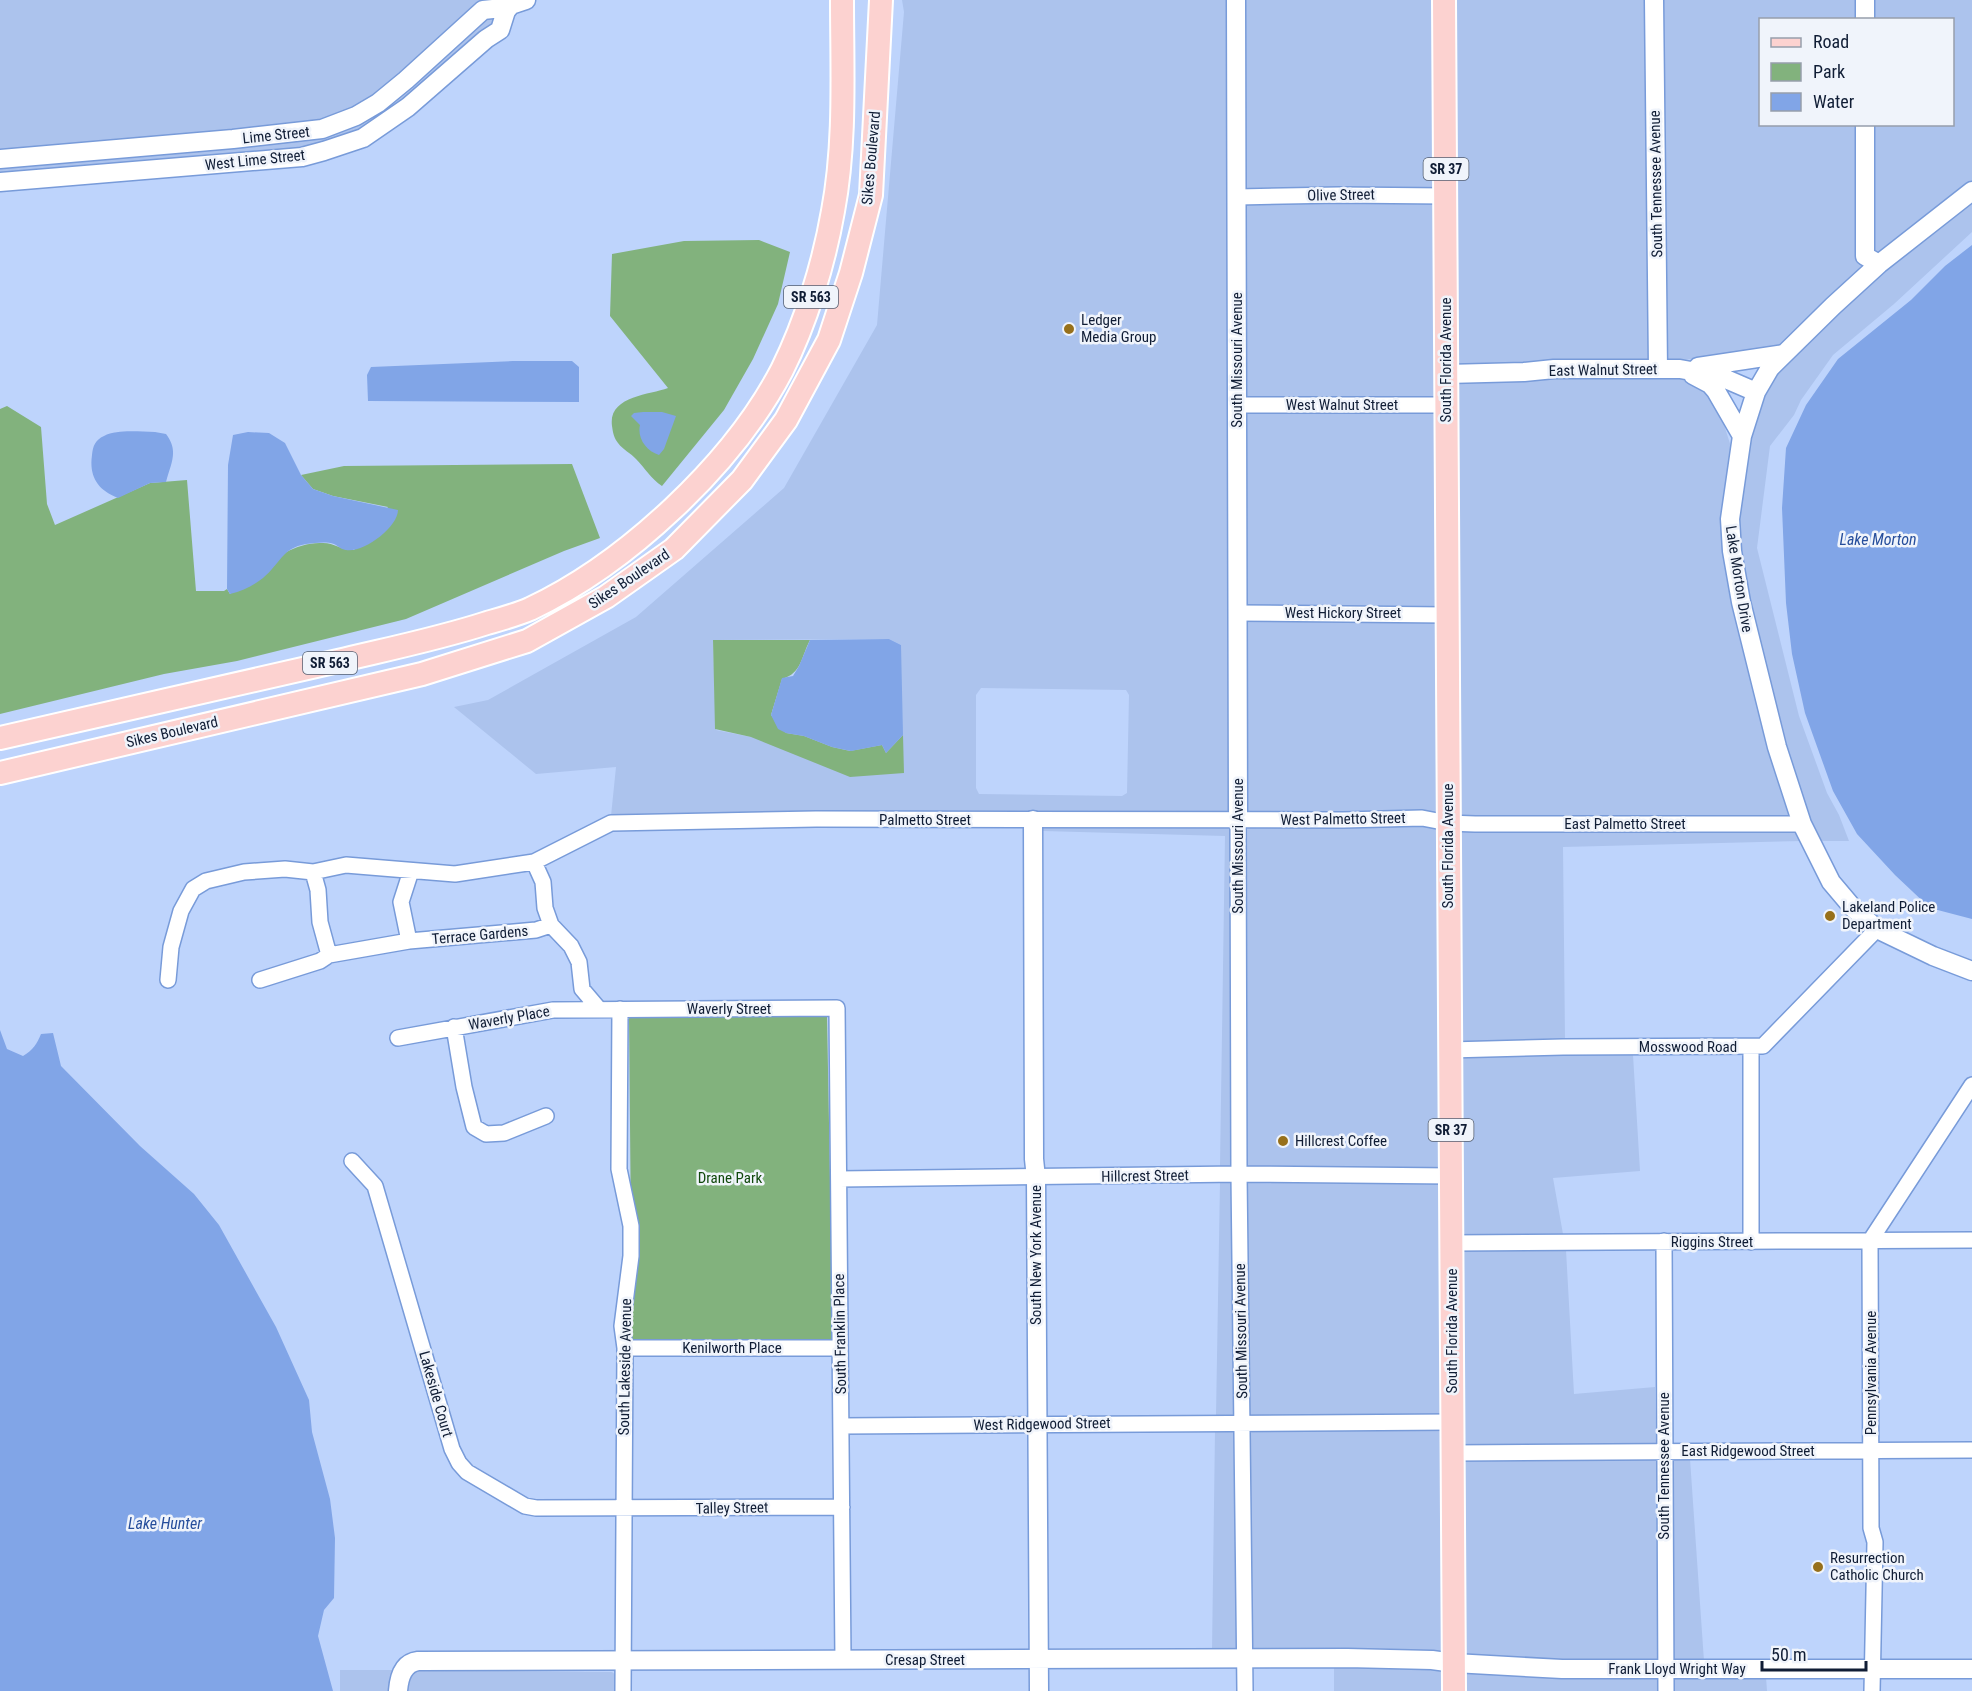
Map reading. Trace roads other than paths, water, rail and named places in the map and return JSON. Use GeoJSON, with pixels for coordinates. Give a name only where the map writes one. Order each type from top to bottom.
{"type":"FeatureCollection","features":[{"type":"Feature","properties":{"kind":"main road","name":"Sikes Boulevard"},"geometry":{"type":"LineString","coordinates":[[0,738],[453,634],[528,610],[593,574],[660,519],[727,452],[768,395],[783,367],[816,285],[834,210],[841,133],[842,0]]}},
{"type":"Feature","properties":{"kind":"main road","name":"Sikes Boulevard"},"geometry":{"type":"LineString","coordinates":[[0,773],[422,674],[527,641],[606,597],[674,549],[742,480],[786,420],[829,340],[851,273],[871,195],[881,0]]}},
{"type":"Feature","properties":{"kind":"main road","name":"South Florida Avenue"},"geometry":{"type":"LineString","coordinates":[[1444,0],[1454,1691]]}},
{"type":"Feature","properties":{"kind":"main road"},"geometry":{"type":"LineString","coordinates":[[683,540],[696,505],[717,481],[768,408],[768,395]]}},
{"type":"Feature","properties":{"kind":"main road"},"geometry":{"type":"LineString","coordinates":[[575,614],[608,581],[644,551],[660,519]]}},
{"type":"Feature","properties":{"kind":"street","name":"South Missouri Avenue"},"geometry":{"type":"LineString","coordinates":[[1236,0],[1239,1174],[1245,1691]]}},
{"type":"Feature","properties":{"kind":"street","name":"South Tennessee Avenue"},"geometry":{"type":"LineString","coordinates":[[1654,0],[1658,369]]}},
{"type":"Feature","properties":{"kind":"street"},"geometry":{"type":"LineString","coordinates":[[1865,0],[1865,18]]}},
{"type":"Feature","properties":{"kind":"street","name":"Lime Street"},"geometry":{"type":"LineString","coordinates":[[0,159],[256,137],[322,129],[356,116],[378,103],[483,10],[514,2]]}},
{"type":"Feature","properties":{"kind":"street","name":"West Lime Street"},"geometry":{"type":"LineString","coordinates":[[0,182],[302,157],[363,138],[408,107],[486,39],[500,30],[506,10],[514,2]]}},
{"type":"Feature","properties":{"kind":"street"},"geometry":{"type":"LineString","coordinates":[[1865,126],[1865,256],[1879,264]]}},
{"type":"Feature","properties":{"kind":"street","name":"Lake Morton Drive"},"geometry":{"type":"LineString","coordinates":[[1972,190],[1879,264],[1766,373],[1756,392],[1742,436],[1730,519],[1732,551],[1754,659],[1777,747],[1802,824],[1831,882],[1853,908],[1877,930],[1933,957],[1972,971]]}},
{"type":"Feature","properties":{"kind":"street","name":"Olive Street"},"geometry":{"type":"LineString","coordinates":[[1237,197],[1446,196]]}},
{"type":"Feature","properties":{"kind":"street"},"geometry":{"type":"LineString","coordinates":[[1681,369],[1784,354]]}},
{"type":"Feature","properties":{"kind":"street","name":"East Walnut Street"},"geometry":{"type":"LineString","coordinates":[[1447,374],[1554,369],[1681,369],[1719,376],[1756,392]]}},
{"type":"Feature","properties":{"kind":"street"},"geometry":{"type":"LineString","coordinates":[[1681,369],[1710,384],[1742,436]]}},
{"type":"Feature","properties":{"kind":"street","name":"West Walnut Street"},"geometry":{"type":"LineString","coordinates":[[1237,405],[1447,405]]}},
{"type":"Feature","properties":{"kind":"street","name":"West Hickory Street"},"geometry":{"type":"LineString","coordinates":[[1238,613],[1447,615]]}},
{"type":"Feature","properties":{"kind":"street","name":"West Palmetto Street"},"geometry":{"type":"LineString","coordinates":[[1238,820],[1422,818],[1448,824]]}},
{"type":"Feature","properties":{"kind":"street","name":"Palmetto Street"},"geometry":{"type":"LineString","coordinates":[[534,862],[611,824],[816,819],[1238,820]]}},
{"type":"Feature","properties":{"kind":"street","name":"South New York Avenue"},"geometry":{"type":"LineString","coordinates":[[1033,820],[1039,1691]]}},
{"type":"Feature","properties":{"kind":"street","name":"East Palmetto Street"},"geometry":{"type":"LineString","coordinates":[[1448,824],[1802,824]]}},
{"type":"Feature","properties":{"kind":"street"},"geometry":{"type":"LineString","coordinates":[[168,980],[171,948],[181,911],[193,889],[201,884],[244,872],[285,869],[313,872],[346,865],[455,874],[534,862]]}},
{"type":"Feature","properties":{"kind":"street","name":"Terrace Gardens"},"geometry":{"type":"LineString","coordinates":[[260,980],[320,961],[329,955],[408,941],[536,930],[551,925],[545,908],[543,882],[534,862]]}},
{"type":"Feature","properties":{"kind":"street"},"geometry":{"type":"LineString","coordinates":[[408,941],[401,902],[411,871]]}},
{"type":"Feature","properties":{"kind":"street"},"geometry":{"type":"LineString","coordinates":[[313,872],[318,890],[320,922],[329,955]]}},
{"type":"Feature","properties":{"kind":"street"},"geometry":{"type":"LineString","coordinates":[[551,925],[572,946],[579,962],[582,989],[599,1009]]}},
{"type":"Feature","properties":{"kind":"street","name":"Mosswood Road"},"geometry":{"type":"LineString","coordinates":[[1449,1050],[1763,1046],[1877,930]]}},
{"type":"Feature","properties":{"kind":"street","name":"Waverly Street"},"geometry":{"type":"LineString","coordinates":[[620,1009],[837,1008]]}},
{"type":"Feature","properties":{"kind":"street","name":"South Franklin Place"},"geometry":{"type":"LineString","coordinates":[[837,1008],[843,1660]]}},
{"type":"Feature","properties":{"kind":"street","name":"Waverly Place"},"geometry":{"type":"LineString","coordinates":[[398,1038],[545,1011],[620,1009]]}},
{"type":"Feature","properties":{"kind":"street","name":"South Lakeside Avenue"},"geometry":{"type":"LineString","coordinates":[[620,1009],[619,1169],[631,1226],[631,1256],[622,1326],[624,1348],[623,1691]]}},
{"type":"Feature","properties":{"kind":"street"},"geometry":{"type":"LineString","coordinates":[[454,1027],[464,1087],[474,1127],[486,1134],[504,1133],[546,1116]]}},
{"type":"Feature","properties":{"kind":"street"},"geometry":{"type":"LineString","coordinates":[[1751,1047],[1751,1242]]}},
{"type":"Feature","properties":{"kind":"street"},"geometry":{"type":"LineString","coordinates":[[1870,1241],[1972,1085]]}},
{"type":"Feature","properties":{"kind":"street","name":"Lakeside Court"},"geometry":{"type":"LineString","coordinates":[[352,1161],[375,1186],[452,1449],[459,1463],[467,1472],[525,1506],[623,1509]]}},
{"type":"Feature","properties":{"kind":"street","name":"Hillcrest Street"},"geometry":{"type":"LineString","coordinates":[[839,1179],[1239,1174],[1452,1176]]}},
{"type":"Feature","properties":{"kind":"street","name":"Riggins Street"},"geometry":{"type":"LineString","coordinates":[[1452,1243],[1972,1240]]}},
{"type":"Feature","properties":{"kind":"street","name":"South Tennessee Avenue"},"geometry":{"type":"LineString","coordinates":[[1664,1241],[1666,1691]]}},
{"type":"Feature","properties":{"kind":"street","name":"Pennsylvania Avenue"},"geometry":{"type":"LineString","coordinates":[[1870,1241],[1871,1528],[1875,1542],[1872,1691]]}},
{"type":"Feature","properties":{"kind":"street","name":"Kenilworth Place"},"geometry":{"type":"LineString","coordinates":[[624,1348],[840,1348]]}},
{"type":"Feature","properties":{"kind":"street","name":"West Ridgewood Street"},"geometry":{"type":"LineString","coordinates":[[842,1426],[1453,1422]]}},
{"type":"Feature","properties":{"kind":"street","name":"East Ridgewood Street"},"geometry":{"type":"LineString","coordinates":[[1453,1453],[1972,1450]]}},
{"type":"Feature","properties":{"kind":"street","name":"Talley Street"},"geometry":{"type":"LineString","coordinates":[[623,1509],[842,1507]]}},
{"type":"Feature","properties":{"kind":"street","name":"Cresap Street"},"geometry":{"type":"LineString","coordinates":[[400,1682],[406,1666],[418,1661],[1245,1658],[1397,1659],[1454,1663]]}},
{"type":"Feature","properties":{"kind":"street","name":"Frank Lloyd Wright Way"},"geometry":{"type":"LineString","coordinates":[[1454,1663],[1562,1670],[1972,1669]]}},
{"type":"Feature","properties":{"kind":"water","name":"Lake Morton"},"geometry":{"type":"Polygon","coordinates":[[[1972,245],[1972,919],[1930,908],[1857,834],[1833,791],[1805,713],[1792,654],[1786,603],[1782,508],[1786,448],[1806,405],[1838,359],[1911,300],[1945,266],[1972,245]]]}},
{"type":"Feature","properties":{"kind":"water"},"geometry":{"type":"Polygon","coordinates":[[[572,361],[579,367],[579,402],[368,401],[367,375],[371,367],[572,361]]]}},
{"type":"Feature","properties":{"kind":"water"},"geometry":{"type":"Polygon","coordinates":[[[662,412],[676,416],[664,449],[659,455],[643,443],[639,430],[640,425],[631,416],[634,413],[662,412]]]}},
{"type":"Feature","properties":{"kind":"water"},"geometry":{"type":"Polygon","coordinates":[[[116,432],[166,434],[172,446],[173,457],[166,482],[150,483],[118,498],[105,491],[93,476],[91,463],[93,449],[98,439],[116,432]]]}},
{"type":"Feature","properties":{"kind":"water"},"geometry":{"type":"Polygon","coordinates":[[[248,432],[269,433],[285,443],[301,475],[313,489],[333,496],[398,510],[397,517],[379,538],[353,550],[344,550],[328,543],[298,546],[286,553],[269,573],[252,586],[230,594],[227,589],[228,465],[233,435],[248,432]]]}},
{"type":"Feature","properties":{"kind":"water"},"geometry":{"type":"Polygon","coordinates":[[[889,639],[901,645],[903,735],[886,753],[882,745],[851,751],[778,729],[771,715],[782,678],[793,676],[810,640],[889,639]]]}},
{"type":"Feature","properties":{"kind":"water","name":"Lake Hunter"},"geometry":{"type":"Polygon","coordinates":[[[0,1030],[7,1049],[23,1056],[34,1046],[41,1034],[53,1033],[61,1066],[140,1146],[194,1194],[219,1225],[276,1327],[309,1400],[312,1432],[330,1499],[335,1538],[334,1598],[324,1610],[318,1636],[333,1691],[0,1691],[0,1030]]]}},
{"type":"Feature","properties":{"kind":"place","name":"Ledger Media Group"},"geometry":{"type":"Point","coordinates":[1069,329]}},
{"type":"Feature","properties":{"kind":"place","name":"Lakeland Police Department"},"geometry":{"type":"Point","coordinates":[1830,916]}},
{"type":"Feature","properties":{"kind":"place","name":"Hillcrest Coffee"},"geometry":{"type":"Point","coordinates":[1283,1141]}},
{"type":"Feature","properties":{"kind":"place","name":"Resurrection Catholic Church"},"geometry":{"type":"Point","coordinates":[1818,1567]}},
{"type":"Feature","properties":{"kind":"park label","name":"Drane Park"},"geometry":{"type":"Point","coordinates":[730,1178]}}]}
